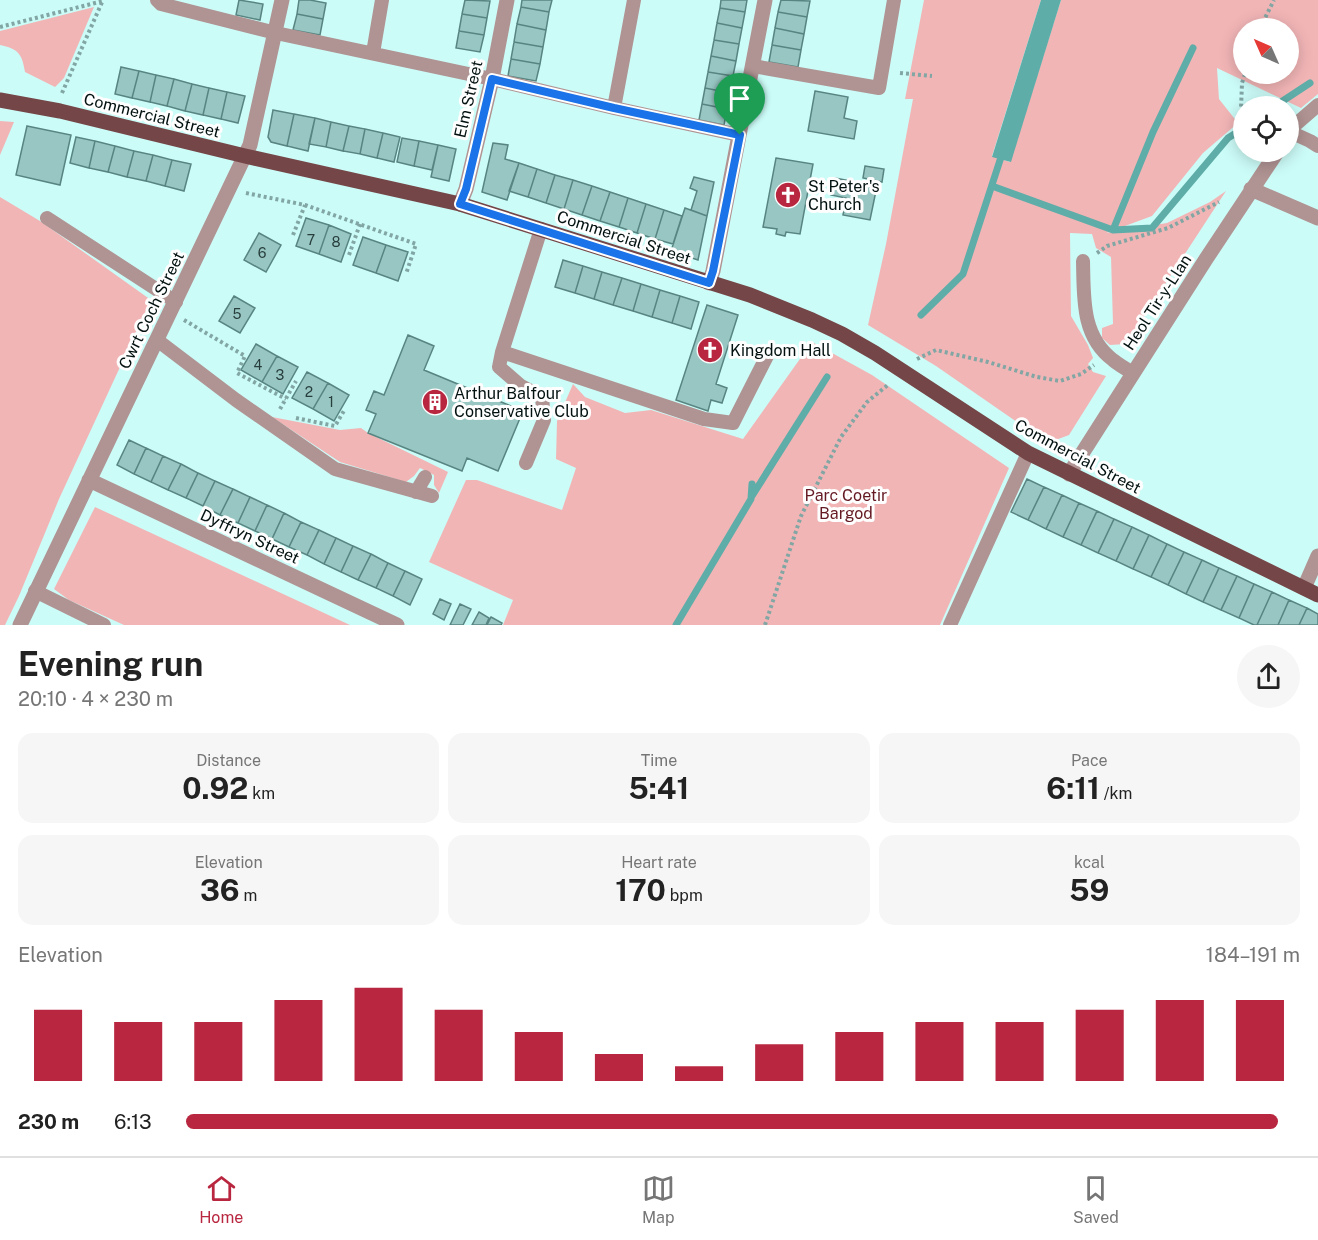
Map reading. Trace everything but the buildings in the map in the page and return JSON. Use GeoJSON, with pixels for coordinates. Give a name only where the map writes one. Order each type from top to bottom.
{"type":"FeatureCollection","features":[{"type":"Feature","properties":{"kind":"main road","name":"Commercial Street"},"geometry":{"type":"LineString","coordinates":[[0,100],[60,111],[245,156],[460,204],[750,295],[842,334],[1028,453],[1311,591]]}},
{"type":"Feature","properties":{"kind":"street","name":"Cwrt Coch Street"},"geometry":{"type":"LineString","coordinates":[[20,625],[250,145],[282,0]]}},
{"type":"Feature","properties":{"kind":"street","name":"Elm Street"},"geometry":{"type":"LineString","coordinates":[[460,204],[466,189],[492,79],[507,0]]}},
{"type":"Feature","properties":{"kind":"street"},"geometry":{"type":"LineString","coordinates":[[709,283],[765,0]]}},
{"type":"Feature","properties":{"kind":"street","name":"Heol Tir-y-Llan"},"geometry":{"type":"LineString","coordinates":[[1069,474],[1270,162]]}},
{"type":"Feature","properties":{"kind":"street"},"geometry":{"type":"LineString","coordinates":[[1251,189],[1318,218]]}},
{"type":"Feature","properties":{"kind":"street","name":"Dyffryn Street"},"geometry":{"type":"LineString","coordinates":[[89,480],[397,625]]}},
{"type":"Feature","properties":{"kind":"street"},"geometry":{"type":"LineString","coordinates":[[1311,591],[1318,556]]}},
{"type":"Feature","properties":{"kind":"lane"},"geometry":{"type":"LineString","coordinates":[[157,0],[161,4],[276,33],[740,135]]}},
{"type":"Feature","properties":{"kind":"lane"},"geometry":{"type":"LineString","coordinates":[[373,53],[382,0]]}},
{"type":"Feature","properties":{"kind":"lane"},"geometry":{"type":"LineString","coordinates":[[614,108],[634,0]]}},
{"type":"Feature","properties":{"kind":"lane"},"geometry":{"type":"LineString","coordinates":[[753,66],[879,88],[894,0]]}},
{"type":"Feature","properties":{"kind":"lane"},"geometry":{"type":"LineString","coordinates":[[1299,121],[1318,105]]}},
{"type":"Feature","properties":{"kind":"lane"},"geometry":{"type":"LineString","coordinates":[[1299,136],[1318,146]]}},
{"type":"Feature","properties":{"kind":"lane"},"geometry":{"type":"LineString","coordinates":[[47,218],[173,307]]}},
{"type":"Feature","properties":{"kind":"lane"},"geometry":{"type":"LineString","coordinates":[[526,463],[544,420],[543,397],[521,386],[499,367],[541,229]]}},
{"type":"Feature","properties":{"kind":"lane"},"geometry":{"type":"LineString","coordinates":[[1083,261],[1085,311],[1095,340],[1108,356],[1133,373]]}},
{"type":"Feature","properties":{"kind":"lane"},"geometry":{"type":"LineString","coordinates":[[157,340],[236,400],[334,469],[432,496]]}},
{"type":"Feature","properties":{"kind":"lane"},"geometry":{"type":"LineString","coordinates":[[502,352],[704,419],[733,423],[768,354]]}},
{"type":"Feature","properties":{"kind":"lane"},"geometry":{"type":"LineString","coordinates":[[950,625],[1028,453]]}},
{"type":"Feature","properties":{"kind":"lane"},"geometry":{"type":"LineString","coordinates":[[416,492],[425,477]]}},
{"type":"Feature","properties":{"kind":"lane"},"geometry":{"type":"LineString","coordinates":[[35,591],[104,625]]}},
{"type":"Feature","properties":{"kind":"path"},"geometry":{"type":"LineString","coordinates":[[0,27],[103,0]]}},
{"type":"Feature","properties":{"kind":"path"},"geometry":{"type":"LineString","coordinates":[[62,93],[103,0]]}},
{"type":"Feature","properties":{"kind":"path"},"geometry":{"type":"LineString","coordinates":[[1265,18],[1274,0]]}},
{"type":"Feature","properties":{"kind":"path"},"geometry":{"type":"LineString","coordinates":[[881,70],[932,76]]}},
{"type":"Feature","properties":{"kind":"path"},"geometry":{"type":"LineString","coordinates":[[230,187],[243,192],[305,205],[416,244],[406,274]]}},
{"type":"Feature","properties":{"kind":"path"},"geometry":{"type":"LineString","coordinates":[[1083,261],[1107,246],[1168,228],[1229,196],[1242,203]]}},
{"type":"Feature","properties":{"kind":"path"},"geometry":{"type":"LineString","coordinates":[[293,235],[305,205]]}},
{"type":"Feature","properties":{"kind":"path"},"geometry":{"type":"LineString","coordinates":[[349,255],[360,224]]}},
{"type":"Feature","properties":{"kind":"path"},"geometry":{"type":"LineString","coordinates":[[173,307],[245,356],[237,373],[286,399]]}},
{"type":"Feature","properties":{"kind":"path"},"geometry":{"type":"LineString","coordinates":[[913,362],[919,356],[936,350],[1060,381],[1081,374],[1108,356]]}},
{"type":"Feature","properties":{"kind":"path"},"geometry":{"type":"LineString","coordinates":[[278,414],[296,381]]}},
{"type":"Feature","properties":{"kind":"path"},"geometry":{"type":"LineString","coordinates":[[765,625],[801,516],[841,437],[867,402],[892,381]]}},
{"type":"Feature","properties":{"kind":"path"},"geometry":{"type":"LineString","coordinates":[[289,416],[335,426],[345,409]]}},
{"type":"Feature","properties":{"kind":"green space"},"geometry":{"type":"Polygon","coordinates":[[[924,0],[1041,0],[992,156],[1010,162],[1061,0],[1318,0],[1318,94],[1301,108],[1299,107],[1299,96],[1276,96],[1251,84],[1299,84],[1299,18],[1233,18],[1233,76],[1217,68],[1219,99],[1233,117],[1233,127],[1203,153],[1152,216],[1106,233],[1167,223],[1210,202],[1226,191],[1126,344],[1110,345],[1102,338],[1102,328],[1113,324],[1111,257],[1096,248],[1092,234],[1070,233],[1071,316],[1093,358],[1088,364],[1093,372],[1106,376],[1069,435],[1053,441],[1033,433],[936,366],[868,325],[886,244],[913,99],[905,99],[924,0]]]}},
{"type":"Feature","properties":{"kind":"green space"},"geometry":{"type":"Polygon","coordinates":[[[94,7],[64,78],[55,87],[25,72],[21,56],[15,50],[0,45],[0,31],[94,7]]]}},
{"type":"Feature","properties":{"kind":"green space"},"geometry":{"type":"Polygon","coordinates":[[[0,121],[14,122],[0,155],[0,121]]]}},
{"type":"Feature","properties":{"kind":"green space"},"geometry":{"type":"Polygon","coordinates":[[[0,197],[40,221],[151,300],[59,499],[5,625],[0,625],[0,197]]]}},
{"type":"Feature","properties":{"kind":"green space","name":"Parc Coetir Bargod"},"geometry":{"type":"Polygon","coordinates":[[[812,342],[872,375],[1009,468],[940,625],[503,625],[513,600],[429,562],[466,480],[477,480],[562,510],[576,468],[556,459],[557,421],[573,384],[585,397],[625,413],[651,410],[743,439],[812,342]]]}},
{"type":"Feature","properties":{"kind":"green space"},"geometry":{"type":"Polygon","coordinates":[[[272,417],[340,430],[361,428],[448,472],[439,493],[434,485],[434,475],[420,468],[406,482],[340,462],[272,417]]]}},
{"type":"Feature","properties":{"kind":"green space"},"geometry":{"type":"Polygon","coordinates":[[[95,507],[350,625],[124,625],[69,600],[54,589],[95,507]]]}},
{"type":"Feature","properties":{"kind":"water"},"geometry":{"type":"Polygon","coordinates":[[[1041,0],[1061,0],[1011,162],[992,157],[1041,0]]]}},
{"type":"Feature","properties":{"kind":"waterway"},"geometry":{"type":"LineString","coordinates":[[1113,230],[1153,132],[1193,48]]}},
{"type":"Feature","properties":{"kind":"waterway"},"geometry":{"type":"LineString","coordinates":[[1290,96],[1310,83]]}},
{"type":"Feature","properties":{"kind":"waterway"},"geometry":{"type":"LineString","coordinates":[[992,186],[1113,230],[1152,228],[1233,135]]}},
{"type":"Feature","properties":{"kind":"waterway"},"geometry":{"type":"LineString","coordinates":[[921,315],[963,274],[1003,151]]}},
{"type":"Feature","properties":{"kind":"waterway"},"geometry":{"type":"LineString","coordinates":[[752,496],[827,377]]}},
{"type":"Feature","properties":{"kind":"waterway"},"geometry":{"type":"LineString","coordinates":[[676,625],[751,499],[752,484]]}},
{"type":"Feature","properties":{"kind":"place","name":"St Peter's Church"},"geometry":{"type":"Point","coordinates":[788,195]}},
{"type":"Feature","properties":{"kind":"place","name":"Kingdom Hall"},"geometry":{"type":"Point","coordinates":[710,350]}},
{"type":"Feature","properties":{"kind":"place","name":"Arthur Balfour Conservative Club"},"geometry":{"type":"Point","coordinates":[435,402]}},
{"type":"Feature","properties":{"kind":"route"},"geometry":{"type":"LineString","coordinates":[[492,79],[740,135],[709,283],[460,204],[466,189],[492,79]]}}]}
